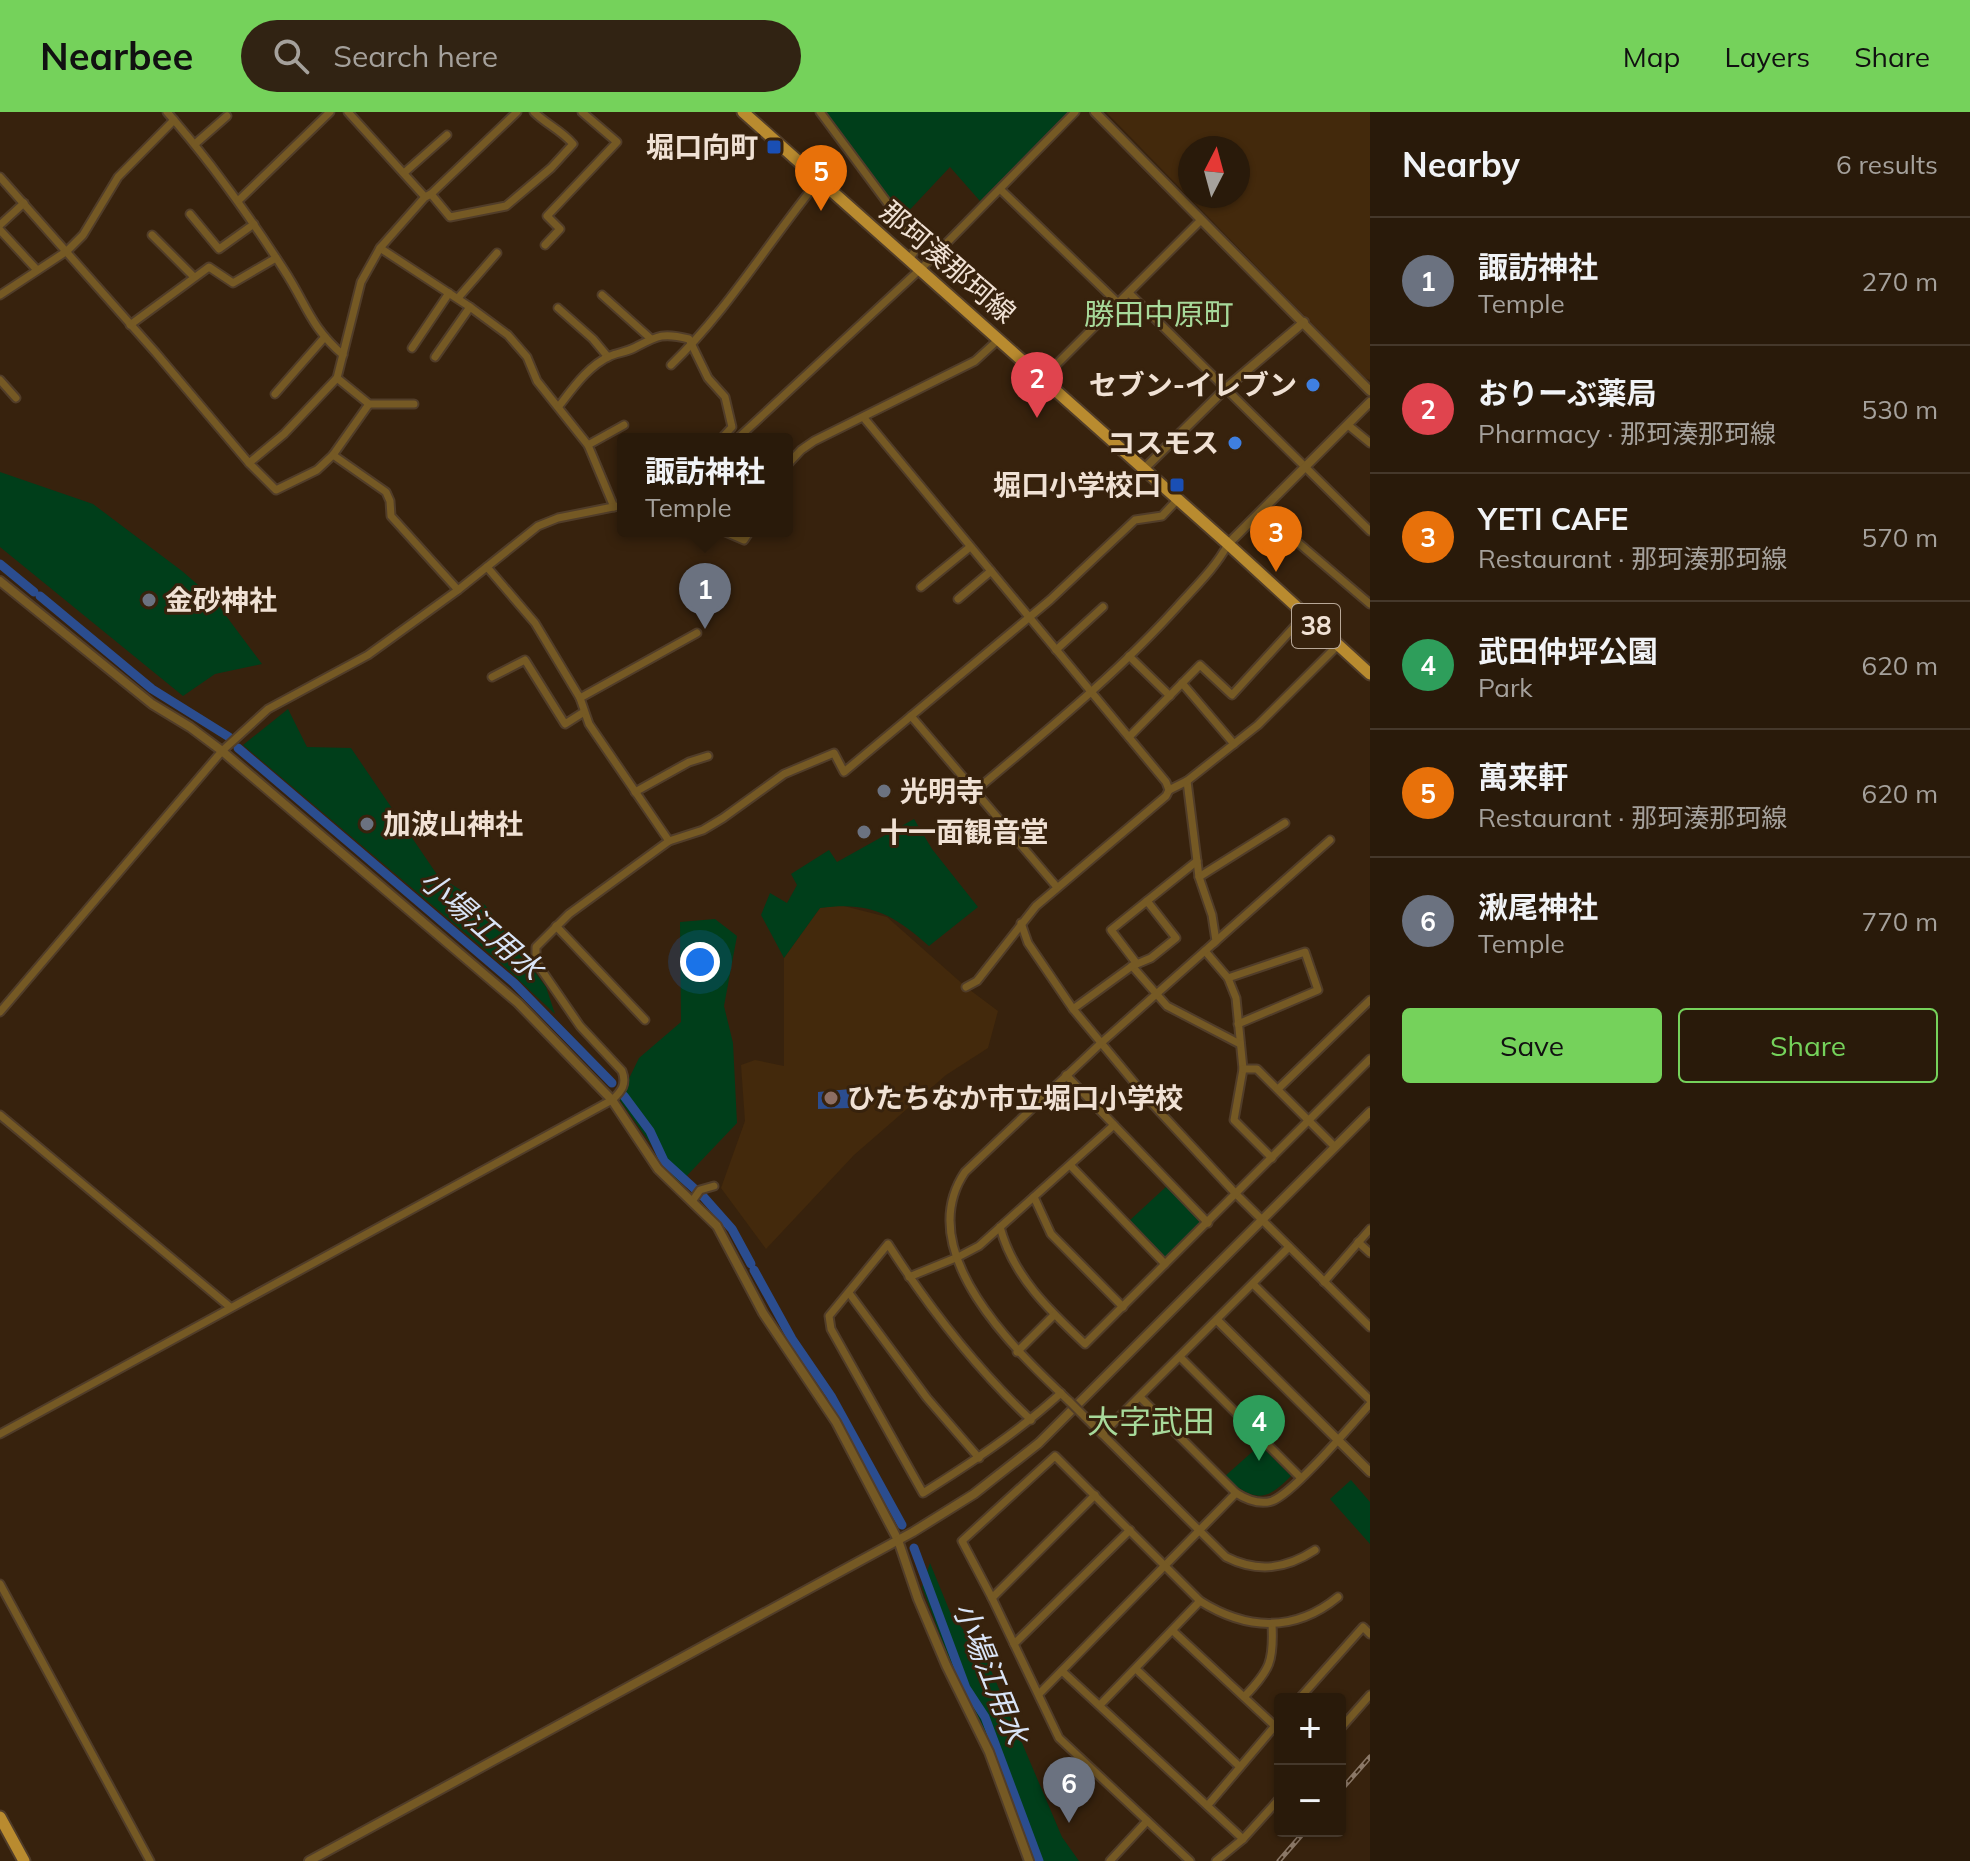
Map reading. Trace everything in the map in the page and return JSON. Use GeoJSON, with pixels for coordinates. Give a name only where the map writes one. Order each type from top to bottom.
{"type":"FeatureCollection","features":[{"type":"Feature","properties":{"kind":"main road","name":"那珂湊那珂線"},"geometry":{"type":"LineString","coordinates":[[743,112],[1370,674]]}},
{"type":"Feature","properties":{"kind":"main road"},"geometry":{"type":"LineString","coordinates":[[0,1817],[24,1861]]}},
{"type":"Feature","properties":{"kind":"street"},"geometry":{"type":"LineString","coordinates":[[239,200],[330,112]]}},
{"type":"Feature","properties":{"kind":"street"},"geometry":{"type":"LineString","coordinates":[[348,112],[450,217],[506,206],[551,168],[573,144],[562,131],[534,112]]}},
{"type":"Feature","properties":{"kind":"street"},"geometry":{"type":"LineString","coordinates":[[249,463],[284,434],[337,378],[361,282],[380,248],[428,195],[517,112]]}},
{"type":"Feature","properties":{"kind":"street"},"geometry":{"type":"LineString","coordinates":[[545,245],[560,229],[547,216],[617,142],[582,112]]}},
{"type":"Feature","properties":{"kind":"street"},"geometry":{"type":"LineString","coordinates":[[820,112],[916,238],[919,244],[909,260]]}},
{"type":"Feature","properties":{"kind":"street"},"geometry":{"type":"LineString","coordinates":[[743,433],[920,269],[1075,112]]}},
{"type":"Feature","properties":{"kind":"street"},"geometry":{"type":"LineString","coordinates":[[1095,112],[1370,391]]}},
{"type":"Feature","properties":{"kind":"street"},"geometry":{"type":"LineString","coordinates":[[0,295],[67,251],[83,235],[118,177],[171,115],[239,200],[324,338],[343,355]]}},
{"type":"Feature","properties":{"kind":"street"},"geometry":{"type":"LineString","coordinates":[[195,144],[227,116]]}},
{"type":"Feature","properties":{"kind":"street"},"geometry":{"type":"LineString","coordinates":[[404,173],[447,135]]}},
{"type":"Feature","properties":{"kind":"street"},"geometry":{"type":"LineString","coordinates":[[0,177],[276,490],[308,476],[333,455],[369,404]]}},
{"type":"Feature","properties":{"kind":"street"},"geometry":{"type":"LineString","coordinates":[[671,365],[719,315],[785,221],[819,180]]}},
{"type":"Feature","properties":{"kind":"street"},"geometry":{"type":"LineString","coordinates":[[1001,190],[1118,303]]}},
{"type":"Feature","properties":{"kind":"street"},"geometry":{"type":"LineString","coordinates":[[24,203],[0,227],[37,270]]}},
{"type":"Feature","properties":{"kind":"street"},"geometry":{"type":"LineString","coordinates":[[190,214],[219,249],[254,224]]}},
{"type":"Feature","properties":{"kind":"street"},"geometry":{"type":"LineString","coordinates":[[1043,378],[1201,220]]}},
{"type":"Feature","properties":{"kind":"street"},"geometry":{"type":"LineString","coordinates":[[152,235],[194,277]]}},
{"type":"Feature","properties":{"kind":"street"},"geometry":{"type":"LineString","coordinates":[[380,248],[458,298],[508,335],[527,357],[537,381],[588,445],[614,507]]}},
{"type":"Feature","properties":{"kind":"street"},"geometry":{"type":"LineString","coordinates":[[458,298],[497,253]]}},
{"type":"Feature","properties":{"kind":"street"},"geometry":{"type":"LineString","coordinates":[[130,325],[209,267],[233,283],[276,258]]}},
{"type":"Feature","properties":{"kind":"street"},"geometry":{"type":"LineString","coordinates":[[412,348],[449,293]]}},
{"type":"Feature","properties":{"kind":"street"},"geometry":{"type":"LineString","coordinates":[[1129,293],[1370,531]]}},
{"type":"Feature","properties":{"kind":"street"},"geometry":{"type":"LineString","coordinates":[[602,295],[650,338]]}},
{"type":"Feature","properties":{"kind":"street"},"geometry":{"type":"LineString","coordinates":[[435,357],[470,307]]}},
{"type":"Feature","properties":{"kind":"street"},"geometry":{"type":"LineString","coordinates":[[558,308],[608,357]]}},
{"type":"Feature","properties":{"kind":"street"},"geometry":{"type":"LineString","coordinates":[[1144,469],[1225,389],[1304,322]]}},
{"type":"Feature","properties":{"kind":"street"},"geometry":{"type":"LineString","coordinates":[[559,406],[589,371],[608,357],[632,349],[650,338],[673,335],[689,339],[708,378],[725,397],[732,427],[726,433]]}},
{"type":"Feature","properties":{"kind":"street"},"geometry":{"type":"LineString","coordinates":[[275,394],[324,338]]}},
{"type":"Feature","properties":{"kind":"street"},"geometry":{"type":"LineString","coordinates":[[793,459],[814,441],[975,361],[999,339]]}},
{"type":"Feature","properties":{"kind":"street"},"geometry":{"type":"LineString","coordinates":[[337,378],[369,404],[414,404]]}},
{"type":"Feature","properties":{"kind":"street"},"geometry":{"type":"LineString","coordinates":[[0,380],[16,398]]}},
{"type":"Feature","properties":{"kind":"street"},"geometry":{"type":"LineString","coordinates":[[975,791],[1093,692],[1209,572],[1228,544],[1370,402]]}},
{"type":"Feature","properties":{"kind":"street"},"geometry":{"type":"LineString","coordinates":[[864,418],[1093,692],[1166,782],[1169,790]]}},
{"type":"Feature","properties":{"kind":"street"},"geometry":{"type":"LineString","coordinates":[[588,445],[624,425]]}},
{"type":"Feature","properties":{"kind":"street"},"geometry":{"type":"LineString","coordinates":[[1348,425],[1370,443]]}},
{"type":"Feature","properties":{"kind":"street"},"geometry":{"type":"LineString","coordinates":[[333,455],[386,492],[391,516],[458,590]]}},
{"type":"Feature","properties":{"kind":"street"},"geometry":{"type":"LineString","coordinates":[[0,1434],[612,1100],[623,1088],[622,1071],[580,1026],[536,962],[536,947],[569,914],[669,841],[703,830],[784,774],[834,753],[844,772],[1050,600],[1135,520],[1162,516],[1178,499]]}},
{"type":"Feature","properties":{"kind":"street"},"geometry":{"type":"LineString","coordinates":[[0,1012],[222,751],[268,709],[368,655],[458,590],[525,535],[548,521],[617,506]]}},
{"type":"Feature","properties":{"kind":"street"},"geometry":{"type":"LineString","coordinates":[[1261,511],[1370,604]]}},
{"type":"Feature","properties":{"kind":"street"},"geometry":{"type":"LineString","coordinates":[[921,587],[970,547]]}},
{"type":"Feature","properties":{"kind":"street"},"geometry":{"type":"LineString","coordinates":[[487,567],[535,623],[580,698],[589,724],[669,841]]}},
{"type":"Feature","properties":{"kind":"street"},"geometry":{"type":"LineString","coordinates":[[958,599],[991,571]]}},
{"type":"Feature","properties":{"kind":"street"},"geometry":{"type":"LineString","coordinates":[[0,581],[152,704],[222,751],[486,974],[612,1100],[658,1169],[717,1226],[763,1313],[836,1422],[898,1540],[918,1599],[946,1665],[989,1752],[1029,1861]]}},
{"type":"Feature","properties":{"kind":"street"},"geometry":{"type":"LineString","coordinates":[[1056,650],[1103,607]]}},
{"type":"Feature","properties":{"kind":"street"},"geometry":{"type":"LineString","coordinates":[[1129,737],[1200,665],[1232,695],[1305,615]]}},
{"type":"Feature","properties":{"kind":"street"},"geometry":{"type":"LineString","coordinates":[[580,698],[697,633]]}},
{"type":"Feature","properties":{"kind":"street"},"geometry":{"type":"LineString","coordinates":[[966,987],[977,981],[1021,923],[1056,886],[1112,843],[1169,790],[1187,781],[1258,725],[1338,645]]}},
{"type":"Feature","properties":{"kind":"street"},"geometry":{"type":"LineString","coordinates":[[1129,656],[1170,696]]}},
{"type":"Feature","properties":{"kind":"street"},"geometry":{"type":"LineString","coordinates":[[492,677],[525,660],[565,724],[584,712]]}},
{"type":"Feature","properties":{"kind":"street"},"geometry":{"type":"LineString","coordinates":[[1182,683],[1234,744]]}},
{"type":"Feature","properties":{"kind":"street"},"geometry":{"type":"LineString","coordinates":[[911,716],[1056,886]]}},
{"type":"Feature","properties":{"kind":"street"},"geometry":{"type":"LineString","coordinates":[[635,792],[689,762],[708,756]]}},
{"type":"Feature","properties":{"kind":"street"},"geometry":{"type":"LineString","coordinates":[[1187,781],[1199,877],[1212,915],[1216,941]]}},
{"type":"Feature","properties":{"kind":"street"},"geometry":{"type":"LineString","coordinates":[[1199,877],[1285,823]]}},
{"type":"Feature","properties":{"kind":"street"},"geometry":{"type":"LineString","coordinates":[[1315,1550],[1285,1566],[1256,1567],[1226,1557],[1199,1533],[1017,1352],[991,1319],[958,1257],[949,1223],[949,1208],[957,1184],[965,1172],[1100,1044],[1330,840]]}},
{"type":"Feature","properties":{"kind":"street"},"geometry":{"type":"LineString","coordinates":[[1197,861],[1111,930],[1167,1006],[1240,1044]]}},
{"type":"Feature","properties":{"kind":"street"},"geometry":{"type":"LineString","coordinates":[[1073,1009],[1176,938],[1147,901]]}},
{"type":"Feature","properties":{"kind":"street"},"geometry":{"type":"LineString","coordinates":[[1021,923],[1028,943],[1100,1044],[1236,1194],[1370,1327]]}},
{"type":"Feature","properties":{"kind":"street"},"geometry":{"type":"LineString","coordinates":[[556,926],[645,1020]]}},
{"type":"Feature","properties":{"kind":"street"},"geometry":{"type":"LineString","coordinates":[[1204,952],[1228,978],[1236,998],[1243,1069],[1234,1120],[1272,1158]]}},
{"type":"Feature","properties":{"kind":"street"},"geometry":{"type":"LineString","coordinates":[[1228,978],[1305,952],[1318,990],[1238,1024]]}},
{"type":"Feature","properties":{"kind":"street"},"geometry":{"type":"LineString","coordinates":[[1278,1089],[1370,1000]]}},
{"type":"Feature","properties":{"kind":"street"},"geometry":{"type":"LineString","coordinates":[[1000,1227],[1006,1248],[1018,1269],[1054,1315],[1085,1344],[1370,1059]]}},
{"type":"Feature","properties":{"kind":"street"},"geometry":{"type":"LineString","coordinates":[[1243,1069],[1257,1069],[1335,1147]]}},
{"type":"Feature","properties":{"kind":"street"},"geometry":{"type":"LineString","coordinates":[[1066,1075],[1208,1223]]}},
{"type":"Feature","properties":{"kind":"street"},"geometry":{"type":"LineString","coordinates":[[309,1861],[898,1540],[974,1494],[1039,1443],[1370,1112]]}},
{"type":"Feature","properties":{"kind":"street"},"geometry":{"type":"LineString","coordinates":[[0,1115],[230,1307]]}},
{"type":"Feature","properties":{"kind":"street"},"geometry":{"type":"LineString","coordinates":[[909,1277],[979,1246],[1114,1125]]}},
{"type":"Feature","properties":{"kind":"street"},"geometry":{"type":"LineString","coordinates":[[1071,1166],[1165,1264]]}},
{"type":"Feature","properties":{"kind":"street"},"geometry":{"type":"LineString","coordinates":[[693,1200],[700,1190],[714,1186]]}},
{"type":"Feature","properties":{"kind":"street"},"geometry":{"type":"LineString","coordinates":[[1034,1197],[1051,1234],[1123,1307]]}},
{"type":"Feature","properties":{"kind":"street"},"geometry":{"type":"LineString","coordinates":[[1324,1282],[1370,1229]]}},
{"type":"Feature","properties":{"kind":"street"},"geometry":{"type":"LineString","coordinates":[[1358,1242],[1370,1253]]}},
{"type":"Feature","properties":{"kind":"street"},"geometry":{"type":"LineString","coordinates":[[1031,1420],[988,1377],[909,1277],[888,1244],[829,1316],[831,1329],[923,1493],[979,1458],[1031,1420],[1061,1393]]}},
{"type":"Feature","properties":{"kind":"street"},"geometry":{"type":"LineString","coordinates":[[1102,1434],[1289,1247]]}},
{"type":"Feature","properties":{"kind":"street"},"geometry":{"type":"LineString","coordinates":[[1140,1397],[1236,1493],[1253,1502],[1273,1500],[1283,1495],[1301,1478],[1370,1402],[1253,1284]]}},
{"type":"Feature","properties":{"kind":"street"},"geometry":{"type":"LineString","coordinates":[[849,1293],[927,1398],[979,1458]]}},
{"type":"Feature","properties":{"kind":"street"},"geometry":{"type":"LineString","coordinates":[[1017,1352],[1054,1315]]}},
{"type":"Feature","properties":{"kind":"street"},"geometry":{"type":"LineString","coordinates":[[1217,1320],[1370,1472]]}},
{"type":"Feature","properties":{"kind":"street"},"geometry":{"type":"LineString","coordinates":[[1181,1358],[1301,1478]]}},
{"type":"Feature","properties":{"kind":"street"},"geometry":{"type":"LineString","coordinates":[[1190,1861],[1059,1738],[962,1541],[1055,1456],[1200,1601],[1240,1620],[1272,1624],[1309,1614],[1338,1597]]}},
{"type":"Feature","properties":{"kind":"street"},"geometry":{"type":"LineString","coordinates":[[1039,1694],[1236,1493]]}},
{"type":"Feature","properties":{"kind":"street"},"geometry":{"type":"LineString","coordinates":[[992,1598],[1095,1495]]}},
{"type":"Feature","properties":{"kind":"street"},"geometry":{"type":"LineString","coordinates":[[1014,1644],[1130,1530]]}},
{"type":"Feature","properties":{"kind":"street"},"geometry":{"type":"LineString","coordinates":[[0,1584],[150,1861]]}},
{"type":"Feature","properties":{"kind":"street"},"geometry":{"type":"LineString","coordinates":[[1100,1705],[1200,1601]]}},
{"type":"Feature","properties":{"kind":"street"},"geometry":{"type":"LineString","coordinates":[[1245,1696],[1261,1679],[1272,1658],[1272,1624]]}},
{"type":"Feature","properties":{"kind":"street"},"geometry":{"type":"LineString","coordinates":[[1304,1693],[1363,1627],[1370,1634]]}},
{"type":"Feature","properties":{"kind":"street"},"geometry":{"type":"LineString","coordinates":[[1173,1631],[1274,1720]]}},
{"type":"Feature","properties":{"kind":"street"},"geometry":{"type":"LineString","coordinates":[[1136,1669],[1239,1766]]}},
{"type":"Feature","properties":{"kind":"street"},"geometry":{"type":"LineString","coordinates":[[1062,1671],[1243,1839]]}},
{"type":"Feature","properties":{"kind":"street"},"geometry":{"type":"LineString","coordinates":[[1346,1722],[1370,1695]]}},
{"type":"Feature","properties":{"kind":"street"},"geometry":{"type":"LineString","coordinates":[[1208,1805],[1274,1726]]}},
{"type":"Feature","properties":{"kind":"street"},"geometry":{"type":"LineString","coordinates":[[1216,1861],[1243,1839],[1274,1805]]}},
{"type":"Feature","properties":{"kind":"street"},"geometry":{"type":"LineString","coordinates":[[1110,1861],[1147,1821]]}},
{"type":"Feature","properties":{"kind":"shaded area"},"geometry":{"type":"Polygon","coordinates":[[[1106,112],[1370,112],[1370,380],[1199,208],[1250,208],[1250,136],[1178,136],[1178,186],[1106,112]]]}},
{"type":"Feature","properties":{"kind":"shaded area","name":"ひたちなか市立堀口小学校"},"geometry":{"type":"Polygon","coordinates":[[[840,905],[887,917],[998,1011],[988,1048],[946,1075],[854,1155],[766,1249],[721,1188],[745,1121],[741,1065],[755,1060],[784,1066],[784,958],[820,908],[840,905]]]}},
{"type":"Feature","properties":{"kind":"green space"},"geometry":{"type":"Polygon","coordinates":[[[826,112],[1069,112],[980,201],[950,167],[903,217],[826,112]]]}},
{"type":"Feature","properties":{"kind":"green space"},"geometry":{"type":"Polygon","coordinates":[[[0,472],[93,504],[212,597],[262,664],[215,674],[183,696],[0,547],[0,472]]]}},
{"type":"Feature","properties":{"kind":"green space"},"geometry":{"type":"Polygon","coordinates":[[[288,709],[307,747],[351,748],[438,876],[485,905],[546,987],[555,1014],[503,965],[243,745],[288,709]]]}},
{"type":"Feature","properties":{"kind":"green space"},"geometry":{"type":"Polygon","coordinates":[[[914,819],[932,849],[978,907],[929,946],[880,912],[853,906],[820,908],[784,958],[761,915],[770,893],[787,903],[797,885],[791,874],[829,850],[837,862],[914,819]]]}},
{"type":"Feature","properties":{"kind":"green space"},"geometry":{"type":"Polygon","coordinates":[[[715,919],[737,936],[724,1006],[733,1043],[737,1123],[679,1184],[619,1099],[639,1058],[681,1022],[680,922],[715,919]]]}},
{"type":"Feature","properties":{"kind":"green space"},"geometry":{"type":"Polygon","coordinates":[[[1168,1185],[1202,1222],[1167,1258],[1129,1221],[1168,1185]]]}},
{"type":"Feature","properties":{"kind":"green space"},"geometry":{"type":"Polygon","coordinates":[[[1260,1445],[1291,1476],[1273,1491],[1258,1496],[1224,1477],[1260,1445]]]}},
{"type":"Feature","properties":{"kind":"green space"},"geometry":{"type":"Polygon","coordinates":[[[1351,1480],[1370,1502],[1370,1544],[1330,1499],[1351,1480]]]}},
{"type":"Feature","properties":{"kind":"green space"},"geometry":{"type":"Polygon","coordinates":[[[930,1563],[950,1612],[988,1663],[1062,1837],[1079,1861],[1033,1861],[988,1738],[950,1661],[922,1587],[930,1563]]]}},
{"type":"Feature","properties":{"kind":"water"},"geometry":{"type":"Polygon","coordinates":[[[850,1089],[850,1108],[818,1109],[818,1092],[850,1089]]]}},
{"type":"Feature","properties":{"kind":"waterway","name":"小場江用水"},"geometry":{"type":"LineString","coordinates":[[0,564],[34,592]]}},
{"type":"Feature","properties":{"kind":"waterway","name":"小場江用水"},"geometry":{"type":"LineString","coordinates":[[40,596],[152,689],[229,737]]}},
{"type":"Feature","properties":{"kind":"waterway","name":"小場江用水"},"geometry":{"type":"LineString","coordinates":[[238,748],[514,983],[612,1083]]}},
{"type":"Feature","properties":{"kind":"waterway","name":"小場江用水"},"geometry":{"type":"LineString","coordinates":[[624,1096],[650,1131],[664,1161],[697,1191]]}},
{"type":"Feature","properties":{"kind":"waterway","name":"小場江用水"},"geometry":{"type":"LineString","coordinates":[[701,1194],[732,1229],[751,1264]]}},
{"type":"Feature","properties":{"kind":"waterway","name":"小場江用水"},"geometry":{"type":"LineString","coordinates":[[754,1270],[792,1339],[831,1396],[902,1525]]}},
{"type":"Feature","properties":{"kind":"waterway","name":"小場江用水"},"geometry":{"type":"LineString","coordinates":[[914,1548],[966,1688],[985,1717],[1039,1861]]}},
{"type":"Feature","properties":{"kind":"railway"},"geometry":{"type":"LineString","coordinates":[[1346,1784],[1370,1757]]}},
{"type":"Feature","properties":{"kind":"railway"},"geometry":{"type":"LineString","coordinates":[[1279,1861],[1300,1837]]}},
{"type":"Feature","properties":{"kind":"place","name":"堀口向町"},"geometry":{"type":"Point","coordinates":[774,147]}},
{"type":"Feature","properties":{"kind":"place","name":"萬来軒"},"geometry":{"type":"Point","coordinates":[821,211]}},
{"type":"Feature","properties":{"kind":"place","name":"セブン-イレブン"},"geometry":{"type":"Point","coordinates":[1313,385]}},
{"type":"Feature","properties":{"kind":"place","name":"おりーぶ薬局"},"geometry":{"type":"Point","coordinates":[1037,418]}},
{"type":"Feature","properties":{"kind":"place","name":"コスモス"},"geometry":{"type":"Point","coordinates":[1235,443]}},
{"type":"Feature","properties":{"kind":"place","name":"堀口小学校口"},"geometry":{"type":"Point","coordinates":[1177,485]}},
{"type":"Feature","properties":{"kind":"place","name":"YETI CAFE"},"geometry":{"type":"Point","coordinates":[1276,572]}},
{"type":"Feature","properties":{"kind":"place","name":"金砂神社"},"geometry":{"type":"Point","coordinates":[149,600]}},
{"type":"Feature","properties":{"kind":"place","name":"諏訪神社"},"geometry":{"type":"Point","coordinates":[705,629]}},
{"type":"Feature","properties":{"kind":"place","name":"光明寺"},"geometry":{"type":"Point","coordinates":[884,791]}},
{"type":"Feature","properties":{"kind":"place","name":"加波山神社"},"geometry":{"type":"Point","coordinates":[367,824]}},
{"type":"Feature","properties":{"kind":"place","name":"十一面観音堂"},"geometry":{"type":"Point","coordinates":[864,832]}},
{"type":"Feature","properties":{"kind":"place","name":"ひたちなか市立堀口小学校"},"geometry":{"type":"Point","coordinates":[831,1098]}},
{"type":"Feature","properties":{"kind":"place","name":"武田仲坪公園"},"geometry":{"type":"Point","coordinates":[1259,1461]}},
{"type":"Feature","properties":{"kind":"place","name":"湫尾神社"},"geometry":{"type":"Point","coordinates":[1069,1823]}},
{"type":"Feature","properties":{"kind":"district","name":"勝田中原町"},"geometry":{"type":"Point","coordinates":[1159,315]}},
{"type":"Feature","properties":{"kind":"district","name":"大字武田"},"geometry":{"type":"Point","coordinates":[1151,1422]}}]}
